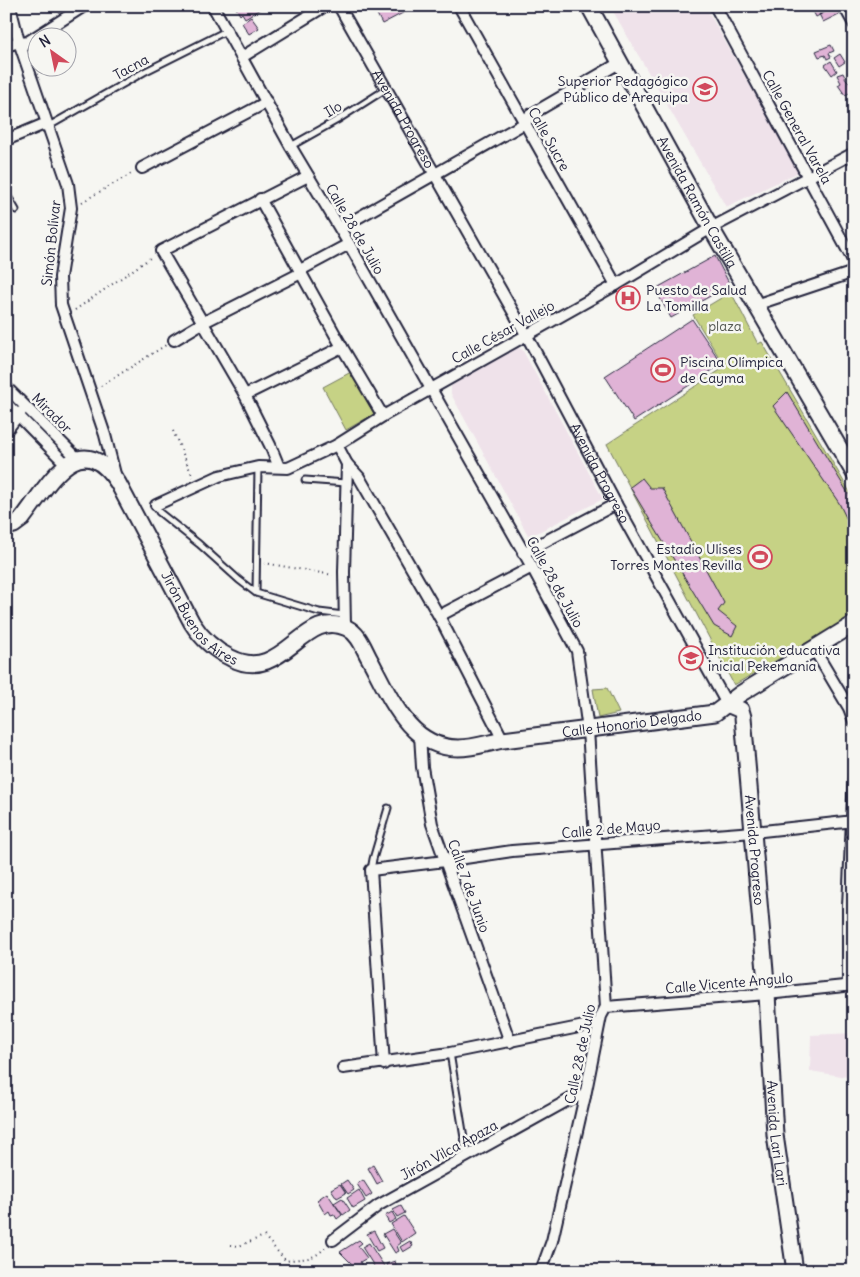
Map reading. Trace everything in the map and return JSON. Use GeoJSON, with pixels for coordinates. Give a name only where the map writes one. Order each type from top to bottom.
{"type":"FeatureCollection","features":[{"type":"Feature","properties":{"kind":"street","name":"Simón Bolívar"},"geometry":{"type":"LineString","coordinates":[[10,6],[19,42],[68,184],[71,208],[60,282],[61,305],[105,435],[118,483]]}},
{"type":"Feature","properties":{"kind":"street"},"geometry":{"type":"LineString","coordinates":[[6,46],[19,42],[26,43],[84,6]]}},
{"type":"Feature","properties":{"kind":"street","name":"Calle 28 de Julio"},"geometry":{"type":"LineString","coordinates":[[213,6],[290,147],[340,228],[532,567],[577,651],[588,730],[606,1007],[600,1016],[585,1096],[552,1241],[542,1271]]}},
{"type":"Feature","properties":{"kind":"street"},"geometry":{"type":"LineString","coordinates":[[242,57],[324,6]]}},
{"type":"Feature","properties":{"kind":"street","name":"Avenida Progreso"},"geometry":{"type":"LineString","coordinates":[[339,6],[527,336],[616,504],[727,704],[743,713],[767,994]]}},
{"type":"Feature","properties":{"kind":"street","name":"Calle Sucre"},"geometry":{"type":"LineString","coordinates":[[459,6],[616,285]]}},
{"type":"Feature","properties":{"kind":"street","name":"Avenida Ramón Castilla"},"geometry":{"type":"LineString","coordinates":[[589,6],[711,228],[854,473]]}},
{"type":"Feature","properties":{"kind":"street","name":"Calle General Varela"},"geometry":{"type":"LineString","coordinates":[[716,6],[854,262]]}},
{"type":"Feature","properties":{"kind":"street"},"geometry":{"type":"LineString","coordinates":[[844,6],[854,24]]}},
{"type":"Feature","properties":{"kind":"street"},"geometry":{"type":"LineString","coordinates":[[340,228],[524,123],[530,115],[620,62]]}},
{"type":"Feature","properties":{"kind":"street"},"geometry":{"type":"LineString","coordinates":[[142,168],[267,102]]}},
{"type":"Feature","properties":{"kind":"street"},"geometry":{"type":"LineString","coordinates":[[6,140],[42,125],[49,126]]}},
{"type":"Feature","properties":{"kind":"street","name":"Calle César Vallejo"},"geometry":{"type":"LineString","coordinates":[[156,505],[219,476],[258,467],[288,468],[337,445],[383,416],[616,285],[711,228],[854,153]]}},
{"type":"Feature","properties":{"kind":"street"},"geometry":{"type":"LineString","coordinates":[[278,467],[270,444],[245,395],[162,250],[308,176]]}},
{"type":"Feature","properties":{"kind":"street"},"geometry":{"type":"LineString","coordinates":[[260,199],[342,347],[383,416]]}},
{"type":"Feature","properties":{"kind":"street"},"geometry":{"type":"LineString","coordinates":[[174,340],[204,322],[301,273],[304,268],[349,244]]}},
{"type":"Feature","properties":{"kind":"street"},"geometry":{"type":"LineString","coordinates":[[755,304],[854,272]]}},
{"type":"Feature","properties":{"kind":"street"},"geometry":{"type":"LineString","coordinates":[[245,395],[342,347]]}},
{"type":"Feature","properties":{"kind":"street","name":"Mirador"},"geometry":{"type":"LineString","coordinates":[[6,387],[26,407],[72,461]]}},
{"type":"Feature","properties":{"kind":"street","name":"Mirador"},"geometry":{"type":"LineString","coordinates":[[6,403],[18,416],[72,461]]}},
{"type":"Feature","properties":{"kind":"street"},"geometry":{"type":"LineString","coordinates":[[6,431],[26,407]]}},
{"type":"Feature","properties":{"kind":"street"},"geometry":{"type":"LineString","coordinates":[[337,445],[347,464],[359,477],[440,616],[503,740]]}},
{"type":"Feature","properties":{"kind":"street","name":"Jirón Buenos Aires"},"geometry":{"type":"LineString","coordinates":[[72,461],[93,459],[102,464],[118,483],[192,623],[200,636],[218,652],[243,664],[262,664],[278,656],[317,628],[344,621]]}},
{"type":"Feature","properties":{"kind":"street"},"geometry":{"type":"LineString","coordinates":[[6,527],[14,525],[22,519],[72,461]]}},
{"type":"Feature","properties":{"kind":"street"},"geometry":{"type":"LineString","coordinates":[[347,464],[344,621],[356,635],[395,706],[409,726],[420,735]]}},
{"type":"Feature","properties":{"kind":"street"},"geometry":{"type":"LineString","coordinates":[[523,553],[616,504]]}},
{"type":"Feature","properties":{"kind":"street"},"geometry":{"type":"LineString","coordinates":[[440,616],[532,567]]}},
{"type":"Feature","properties":{"kind":"street","name":"Calle Honorio Delgado"},"geometry":{"type":"LineString","coordinates":[[420,735],[429,741],[448,747],[473,746],[503,740],[715,713],[854,624]]}},
{"type":"Feature","properties":{"kind":"street"},"geometry":{"type":"LineString","coordinates":[[814,649],[849,708],[854,721]]}},
{"type":"Feature","properties":{"kind":"street","name":"Calle 7 de Junio"},"geometry":{"type":"LineString","coordinates":[[420,735],[422,767],[432,824],[510,1042]]}},
{"type":"Feature","properties":{"kind":"street"},"geometry":{"type":"LineString","coordinates":[[851,985],[854,776]]}},
{"type":"Feature","properties":{"kind":"street","name":"Calle 2 de Mayo"},"geometry":{"type":"LineString","coordinates":[[371,870],[512,851],[853,822]]}},
{"type":"Feature","properties":{"kind":"street"},"geometry":{"type":"LineString","coordinates":[[371,870],[384,1064]]}},
{"type":"Feature","properties":{"kind":"street","name":"Calle Vicente Angulo"},"geometry":{"type":"LineString","coordinates":[[606,1007],[851,985]]}},
{"type":"Feature","properties":{"kind":"street","name":"Avenida Lari Lari"},"geometry":{"type":"LineString","coordinates":[[767,994],[775,1136],[795,1271]]}},
{"type":"Feature","properties":{"kind":"street"},"geometry":{"type":"LineString","coordinates":[[343,1068],[384,1064],[450,1053],[599,1024]]}},
{"type":"Feature","properties":{"kind":"street","name":"Jirón Vilca Apaza"},"geometry":{"type":"LineString","coordinates":[[333,1240],[379,1205],[574,1097],[585,1096]]}},
{"type":"Feature","properties":{"kind":"lane","name":"Tacna"},"geometry":{"type":"LineString","coordinates":[[49,126],[144,72],[227,30]]}},
{"type":"Feature","properties":{"kind":"lane","name":"Ilo"},"geometry":{"type":"LineString","coordinates":[[290,147],[339,119],[386,88]]}},
{"type":"Feature","properties":{"kind":"lane"},"geometry":{"type":"LineString","coordinates":[[6,193],[16,210]]}},
{"type":"Feature","properties":{"kind":"lane"},"geometry":{"type":"LineString","coordinates":[[256,593],[258,467]]}},
{"type":"Feature","properties":{"kind":"lane"},"geometry":{"type":"LineString","coordinates":[[305,480],[347,483]]}},
{"type":"Feature","properties":{"kind":"lane"},"geometry":{"type":"LineString","coordinates":[[156,505],[159,512],[256,593],[344,621]]}},
{"type":"Feature","properties":{"kind":"lane"},"geometry":{"type":"LineString","coordinates":[[371,870],[388,808]]}},
{"type":"Feature","properties":{"kind":"lane"},"geometry":{"type":"LineString","coordinates":[[450,1053],[467,1157]]}},
{"type":"Feature","properties":{"kind":"path"},"geometry":{"type":"LineString","coordinates":[[71,208],[142,168]]}},
{"type":"Feature","properties":{"kind":"path"},"geometry":{"type":"LineString","coordinates":[[64,316],[162,250]]}},
{"type":"Feature","properties":{"kind":"path"},"geometry":{"type":"LineString","coordinates":[[90,393],[174,340]]}},
{"type":"Feature","properties":{"kind":"path"},"geometry":{"type":"LineString","coordinates":[[173,432],[197,486]]}},
{"type":"Feature","properties":{"kind":"path"},"geometry":{"type":"LineString","coordinates":[[256,562],[273,563],[344,577]]}},
{"type":"Feature","properties":{"kind":"path"},"geometry":{"type":"LineString","coordinates":[[231,1245],[238,1246],[264,1236],[286,1261],[312,1258],[318,1255],[333,1240]]}},
{"type":"Feature","properties":{"kind":"shaded area","name":"Superior Pedagógico Público de Arequipa"},"geometry":{"type":"Polygon","coordinates":[[[610,6],[705,6],[799,172],[726,207],[610,6]]]}},
{"type":"Feature","properties":{"kind":"shaded area"},"geometry":{"type":"Polygon","coordinates":[[[517,348],[522,349],[603,499],[529,537],[451,394],[451,386],[517,348]]]}},
{"type":"Feature","properties":{"kind":"shaded area"},"geometry":{"type":"Polygon","coordinates":[[[854,1033],[854,1078],[810,1071],[811,1035],[854,1033]]]}},
{"type":"Feature","properties":{"kind":"green space","name":"Estadio Ulises Torres Montes Revilla"},"geometry":{"type":"Polygon","coordinates":[[[731,292],[758,344],[762,342],[854,499],[854,615],[734,685],[607,444],[725,367],[693,315],[731,292]]]}},
{"type":"Feature","properties":{"kind":"green space"},"geometry":{"type":"Polygon","coordinates":[[[351,372],[374,414],[346,430],[323,387],[351,372]]]}},
{"type":"Feature","properties":{"kind":"green space"},"geometry":{"type":"Polygon","coordinates":[[[607,688],[619,713],[598,718],[593,689],[607,688]]]}},
{"type":"Feature","properties":{"kind":"building"},"geometry":{"type":"Polygon","coordinates":[[[235,6],[247,6],[248,8],[258,6],[260,9],[245,18],[242,13],[240,15],[235,6]]]}},
{"type":"Feature","properties":{"kind":"building"},"geometry":{"type":"Polygon","coordinates":[[[373,6],[416,6],[382,24],[373,6]]]}},
{"type":"Feature","properties":{"kind":"building"},"geometry":{"type":"Polygon","coordinates":[[[816,6],[825,6],[827,11],[816,17],[812,9],[816,6]]]}},
{"type":"Feature","properties":{"kind":"building"},"geometry":{"type":"Polygon","coordinates":[[[837,6],[841,13],[823,22],[819,14],[837,6]]]}},
{"type":"Feature","properties":{"kind":"building"},"geometry":{"type":"Polygon","coordinates":[[[251,17],[259,28],[249,34],[242,23],[251,17]]]}},
{"type":"Feature","properties":{"kind":"building"},"geometry":{"type":"Polygon","coordinates":[[[831,45],[834,51],[829,53],[831,57],[827,59],[825,55],[819,57],[816,51],[831,45]]]}},
{"type":"Feature","properties":{"kind":"building"},"geometry":{"type":"Polygon","coordinates":[[[840,54],[845,62],[839,66],[834,58],[840,54]]]}},
{"type":"Feature","properties":{"kind":"building"},"geometry":{"type":"Polygon","coordinates":[[[831,61],[837,71],[832,75],[825,65],[831,61]]]}},
{"type":"Feature","properties":{"kind":"building"},"geometry":{"type":"Polygon","coordinates":[[[852,70],[854,73],[854,91],[845,95],[838,85],[841,83],[837,75],[843,73],[850,83],[853,81],[848,72],[852,70]]]}},
{"type":"Feature","properties":{"kind":"building"},"geometry":{"type":"Polygon","coordinates":[[[715,256],[730,285],[671,318],[655,289],[715,256]]]}},
{"type":"Feature","properties":{"kind":"building","name":"Piscina Olímpica de Cayma"},"geometry":{"type":"Polygon","coordinates":[[[692,319],[722,364],[634,421],[605,376],[692,319]]]}},
{"type":"Feature","properties":{"kind":"building"},"geometry":{"type":"Polygon","coordinates":[[[787,392],[854,503],[854,534],[839,503],[773,406],[787,392]]]}},
{"type":"Feature","properties":{"kind":"building"},"geometry":{"type":"Polygon","coordinates":[[[642,478],[650,488],[662,488],[724,603],[718,611],[737,626],[732,636],[714,626],[630,487],[642,478]]]}},
{"type":"Feature","properties":{"kind":"building"},"geometry":{"type":"Polygon","coordinates":[[[373,1165],[382,1181],[377,1184],[368,1168],[373,1165]]]}},
{"type":"Feature","properties":{"kind":"building"},"geometry":{"type":"Polygon","coordinates":[[[347,1180],[354,1190],[348,1194],[341,1184],[347,1180]]]}},
{"type":"Feature","properties":{"kind":"building"},"geometry":{"type":"Polygon","coordinates":[[[363,1180],[372,1194],[366,1198],[357,1184],[363,1180]]]}},
{"type":"Feature","properties":{"kind":"building"},"geometry":{"type":"Polygon","coordinates":[[[340,1184],[346,1193],[337,1198],[331,1189],[340,1184]]]}},
{"type":"Feature","properties":{"kind":"building"},"geometry":{"type":"Polygon","coordinates":[[[359,1190],[365,1201],[353,1208],[347,1198],[359,1190]]]}},
{"type":"Feature","properties":{"kind":"building"},"geometry":{"type":"Polygon","coordinates":[[[327,1193],[342,1215],[337,1219],[329,1211],[325,1214],[317,1200],[327,1193]]]}},
{"type":"Feature","properties":{"kind":"building"},"geometry":{"type":"Polygon","coordinates":[[[342,1198],[350,1210],[343,1215],[334,1203],[342,1198]]]}},
{"type":"Feature","properties":{"kind":"building"},"geometry":{"type":"Polygon","coordinates":[[[401,1206],[405,1213],[397,1217],[393,1210],[401,1206]]]}},
{"type":"Feature","properties":{"kind":"building"},"geometry":{"type":"Polygon","coordinates":[[[392,1212],[396,1219],[389,1223],[385,1216],[392,1212]]]}},
{"type":"Feature","properties":{"kind":"building"},"geometry":{"type":"Polygon","coordinates":[[[404,1216],[415,1233],[402,1242],[391,1224],[404,1216]]]}},
{"type":"Feature","properties":{"kind":"building"},"geometry":{"type":"Polygon","coordinates":[[[392,1229],[401,1243],[397,1246],[399,1251],[395,1253],[383,1234],[392,1229]]]}},
{"type":"Feature","properties":{"kind":"building"},"geometry":{"type":"Polygon","coordinates":[[[374,1231],[383,1248],[377,1251],[367,1234],[374,1231]]]}},
{"type":"Feature","properties":{"kind":"building"},"geometry":{"type":"Polygon","coordinates":[[[359,1240],[362,1243],[358,1246],[367,1258],[360,1262],[364,1268],[359,1271],[340,1252],[359,1240]]]}},
{"type":"Feature","properties":{"kind":"building"},"geometry":{"type":"Polygon","coordinates":[[[410,1241],[413,1246],[403,1252],[400,1247],[410,1241]]]}},
{"type":"Feature","properties":{"kind":"building"},"geometry":{"type":"Polygon","coordinates":[[[369,1243],[384,1266],[377,1271],[362,1247],[369,1243]]]}},
{"type":"Feature","properties":{"kind":"building"},"geometry":{"type":"Polygon","coordinates":[[[395,1261],[398,1271],[389,1271],[386,1264],[395,1261]]]}},
{"type":"Feature","properties":{"kind":"place","name":"Superior Pedagógico Público de Arequipa"},"geometry":{"type":"Point","coordinates":[705,89]}},
{"type":"Feature","properties":{"kind":"place","name":"Puesto de Salud La Tomilla"},"geometry":{"type":"Point","coordinates":[628,298]}},
{"type":"Feature","properties":{"kind":"place","name":"Piscina Olímpica de Cayma"},"geometry":{"type":"Point","coordinates":[663,370]}},
{"type":"Feature","properties":{"kind":"place","name":"Estadio Ulises Torres Montes Revilla"},"geometry":{"type":"Point","coordinates":[760,557]}},
{"type":"Feature","properties":{"kind":"place","name":"Institución educativa inicial Pekemania"},"geometry":{"type":"Point","coordinates":[691,658]}},
{"type":"Feature","properties":{"kind":"park label","name":"plaza"},"geometry":{"type":"Point","coordinates":[725,326]}}]}
